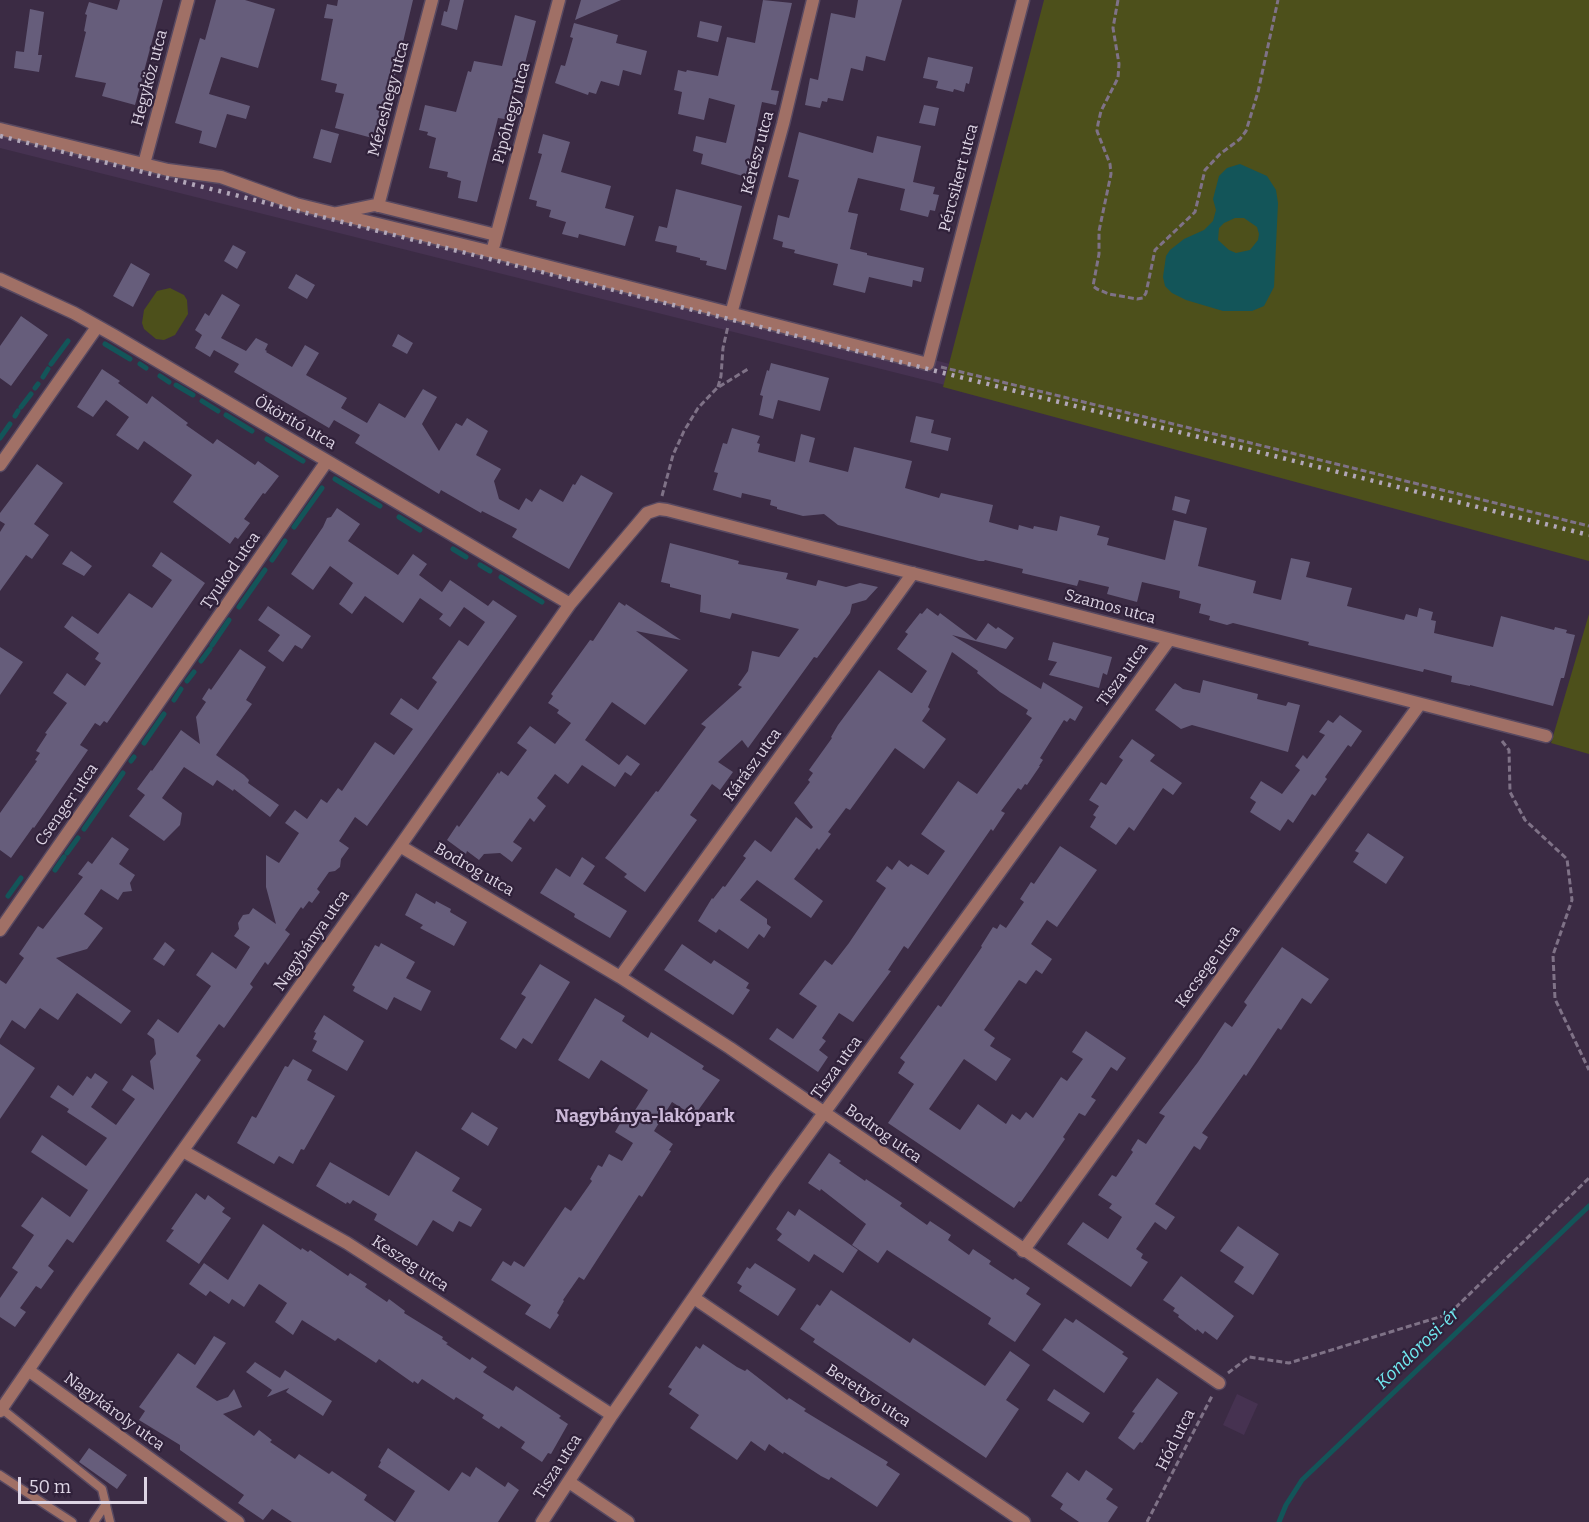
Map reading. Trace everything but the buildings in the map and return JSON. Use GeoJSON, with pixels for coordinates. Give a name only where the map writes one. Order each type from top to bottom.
{"type":"FeatureCollection","features":[{"type":"Feature","properties":{"kind":"street","name":"Hegyköz utca"},"geometry":{"type":"LineString","coordinates":[[144,164],[188,0]]}},
{"type":"Feature","properties":{"kind":"street","name":"Mézeshegy utca"},"geometry":{"type":"LineString","coordinates":[[378,206],[432,0]]}},
{"type":"Feature","properties":{"kind":"street","name":"Pipóhegy utca"},"geometry":{"type":"LineString","coordinates":[[492,252],[559,0]]}},
{"type":"Feature","properties":{"kind":"street","name":"Kérész utca"},"geometry":{"type":"LineString","coordinates":[[731,314],[783,124],[813,0]]}},
{"type":"Feature","properties":{"kind":"street","name":"Pércsikert utca"},"geometry":{"type":"LineString","coordinates":[[928,364],[1023,0]]}},
{"type":"Feature","properties":{"kind":"street"},"geometry":{"type":"LineString","coordinates":[[0,129],[144,164],[221,177],[288,202],[928,364]]}},
{"type":"Feature","properties":{"kind":"street"},"geometry":{"type":"LineString","coordinates":[[334,213],[368,205],[378,206],[496,235]]}},
{"type":"Feature","properties":{"kind":"street","name":"Ököritó utca"},"geometry":{"type":"LineString","coordinates":[[0,279],[49,301],[97,327],[570,604]]}},
{"type":"Feature","properties":{"kind":"street"},"geometry":{"type":"LineString","coordinates":[[0,465],[97,327]]}},
{"type":"Feature","properties":{"kind":"street","name":"Tyukod utca"},"geometry":{"type":"LineString","coordinates":[[162,700],[327,461]]}},
{"type":"Feature","properties":{"kind":"street","name":"Szamos utca"},"geometry":{"type":"LineString","coordinates":[[663,510],[1546,736]]}},
{"type":"Feature","properties":{"kind":"street","name":"Nagybánya utca"},"geometry":{"type":"LineString","coordinates":[[1,1410],[81,1293],[570,604],[642,516],[663,510]]}},
{"type":"Feature","properties":{"kind":"street","name":"Kárász utca"},"geometry":{"type":"LineString","coordinates":[[620,976],[913,573]]}},
{"type":"Feature","properties":{"kind":"street","name":"Tisza utca"},"geometry":{"type":"LineString","coordinates":[[542,1522],[612,1415],[824,1114],[1169,640]]}},
{"type":"Feature","properties":{"kind":"street","name":"Csenger utca"},"geometry":{"type":"LineString","coordinates":[[0,930],[162,700]]}},
{"type":"Feature","properties":{"kind":"street","name":"Kecsege utca"},"geometry":{"type":"LineString","coordinates":[[1023,1251],[1420,704]]}},
{"type":"Feature","properties":{"kind":"street","name":"Bodrog utca"},"geometry":{"type":"LineString","coordinates":[[400,846],[620,976],[730,1048],[1023,1251],[1219,1383]]}},
{"type":"Feature","properties":{"kind":"street","name":"Keszeg utca"},"geometry":{"type":"LineString","coordinates":[[183,1151],[347,1243],[612,1415]]}},
{"type":"Feature","properties":{"kind":"street","name":"Berettyó utca"},"geometry":{"type":"LineString","coordinates":[[694,1298],[1024,1522]]}},
{"type":"Feature","properties":{"kind":"street","name":"Nagykároly utca"},"geometry":{"type":"LineString","coordinates":[[28,1370],[238,1522]]}},
{"type":"Feature","properties":{"kind":"street"},"geometry":{"type":"LineString","coordinates":[[569,1482],[628,1522]]}},
{"type":"Feature","properties":{"kind":"lane"},"geometry":{"type":"LineString","coordinates":[[1,1410],[102,1488],[110,1522]]}},
{"type":"Feature","properties":{"kind":"lane"},"geometry":{"type":"LineString","coordinates":[[0,1475],[72,1522]]}},
{"type":"Feature","properties":{"kind":"lane"},"geometry":{"type":"LineString","coordinates":[[94,1522],[106,1504]]}},
{"type":"Feature","properties":{"kind":"path"},"geometry":{"type":"LineString","coordinates":[[1118,0],[1113,28],[1119,64],[1118,78],[1101,111],[1097,131],[1110,164],[1111,174],[1099,231],[1099,254],[1093,286],[1096,290],[1109,294],[1143,298],[1155,250],[1195,212],[1205,170],[1246,131],[1258,92],[1278,0]]}},
{"type":"Feature","properties":{"kind":"path"},"geometry":{"type":"LineString","coordinates":[[717,388],[731,314]]}},
{"type":"Feature","properties":{"kind":"path"},"geometry":{"type":"LineString","coordinates":[[928,364],[1589,526]]}},
{"type":"Feature","properties":{"kind":"path"},"geometry":{"type":"LineString","coordinates":[[663,510],[673,455],[684,431],[698,408],[717,388],[748,369]]}},
{"type":"Feature","properties":{"kind":"path"},"geometry":{"type":"LineString","coordinates":[[1500,738],[1509,750],[1510,792],[1525,820],[1567,859],[1572,900],[1553,955],[1556,999],[1589,1070]]}},
{"type":"Feature","properties":{"kind":"path","name":"Hód utca"},"geometry":{"type":"LineString","coordinates":[[1147,1522],[1219,1383],[1229,1371],[1249,1357],[1289,1363],[1449,1314],[1589,1178]]}},
{"type":"Feature","properties":{"kind":"shaded area"},"geometry":{"type":"Polygon","coordinates":[[[1044,0],[1589,0],[1589,561],[943,387],[1044,0]]]}},
{"type":"Feature","properties":{"kind":"shaded area"},"geometry":{"type":"Polygon","coordinates":[[[0,126],[950,364],[945,385],[0,148],[0,126]]]}},
{"type":"Feature","properties":{"kind":"shaded area"},"geometry":{"type":"Polygon","coordinates":[[[1240,164],[1267,176],[1276,190],[1278,203],[1274,287],[1264,306],[1252,311],[1223,311],[1186,300],[1172,293],[1165,286],[1163,277],[1166,256],[1170,250],[1184,239],[1204,230],[1213,221],[1216,210],[1213,199],[1219,176],[1227,168],[1240,164]],[[1235,218],[1219,228],[1218,240],[1236,253],[1250,250],[1258,240],[1257,227],[1244,218],[1235,218]]]}},
{"type":"Feature","properties":{"kind":"shaded area"},"geometry":{"type":"Polygon","coordinates":[[[170,288],[184,295],[187,300],[188,314],[175,335],[164,340],[156,339],[144,329],[142,323],[144,310],[157,291],[170,288]]]}},
{"type":"Feature","properties":{"kind":"shaded area"},"geometry":{"type":"Polygon","coordinates":[[[1589,614],[1589,754],[1551,743],[1589,614]]]}},
{"type":"Feature","properties":{"kind":"shaded area"},"geometry":{"type":"Polygon","coordinates":[[[1237,1394],[1258,1404],[1244,1435],[1223,1425],[1237,1394]]]}},
{"type":"Feature","properties":{"kind":"waterway"},"geometry":{"type":"LineString","coordinates":[[51,364],[68,341]]}},
{"type":"Feature","properties":{"kind":"waterway"},"geometry":{"type":"LineString","coordinates":[[105,344],[130,359]]}},
{"type":"Feature","properties":{"kind":"waterway"},"geometry":{"type":"LineString","coordinates":[[140,364],[146,368]]}},
{"type":"Feature","properties":{"kind":"waterway"},"geometry":{"type":"LineString","coordinates":[[43,377],[48,369]]}},
{"type":"Feature","properties":{"kind":"waterway"},"geometry":{"type":"LineString","coordinates":[[160,376],[169,382]]}},
{"type":"Feature","properties":{"kind":"waterway"},"geometry":{"type":"LineString","coordinates":[[35,388],[38,384]]}},
{"type":"Feature","properties":{"kind":"waterway"},"geometry":{"type":"LineString","coordinates":[[176,385],[193,395]]}},
{"type":"Feature","properties":{"kind":"waterway"},"geometry":{"type":"LineString","coordinates":[[21,407],[31,394]]}},
{"type":"Feature","properties":{"kind":"waterway"},"geometry":{"type":"LineString","coordinates":[[202,401],[218,411]]}},
{"type":"Feature","properties":{"kind":"waterway"},"geometry":{"type":"LineString","coordinates":[[15,416],[18,411]]}},
{"type":"Feature","properties":{"kind":"waterway"},"geometry":{"type":"LineString","coordinates":[[226,415],[252,431]]}},
{"type":"Feature","properties":{"kind":"waterway"},"geometry":{"type":"LineString","coordinates":[[0,438],[10,424]]}},
{"type":"Feature","properties":{"kind":"waterway"},"geometry":{"type":"LineString","coordinates":[[267,439],[303,461]]}},
{"type":"Feature","properties":{"kind":"waterway"},"geometry":{"type":"LineString","coordinates":[[335,479],[380,506]]}},
{"type":"Feature","properties":{"kind":"waterway"},"geometry":{"type":"LineString","coordinates":[[294,527],[322,488]]}},
{"type":"Feature","properties":{"kind":"waterway"},"geometry":{"type":"LineString","coordinates":[[399,517],[420,530]]}},
{"type":"Feature","properties":{"kind":"waterway"},"geometry":{"type":"LineString","coordinates":[[272,560],[285,541]]}},
{"type":"Feature","properties":{"kind":"waterway"},"geometry":{"type":"LineString","coordinates":[[453,549],[466,557]]}},
{"type":"Feature","properties":{"kind":"waterway"},"geometry":{"type":"LineString","coordinates":[[480,565],[490,571]]}},
{"type":"Feature","properties":{"kind":"waterway"},"geometry":{"type":"LineString","coordinates":[[239,607],[265,570]]}},
{"type":"Feature","properties":{"kind":"waterway"},"geometry":{"type":"LineString","coordinates":[[501,577],[542,602]]}},
{"type":"Feature","properties":{"kind":"waterway"},"geometry":{"type":"LineString","coordinates":[[212,645],[229,620]]}},
{"type":"Feature","properties":{"kind":"waterway"},"geometry":{"type":"LineString","coordinates":[[201,661],[210,649]]}},
{"type":"Feature","properties":{"kind":"waterway"},"geometry":{"type":"LineString","coordinates":[[187,681],[194,672]]}},
{"type":"Feature","properties":{"kind":"waterway"},"geometry":{"type":"LineString","coordinates":[[174,700],[181,689]]}},
{"type":"Feature","properties":{"kind":"waterway"},"geometry":{"type":"LineString","coordinates":[[144,743],[164,714]]}},
{"type":"Feature","properties":{"kind":"waterway"},"geometry":{"type":"LineString","coordinates":[[131,761],[134,757]]}},
{"type":"Feature","properties":{"kind":"waterway"},"geometry":{"type":"LineString","coordinates":[[84,829],[123,773]]}},
{"type":"Feature","properties":{"kind":"waterway"},"geometry":{"type":"LineString","coordinates":[[67,853],[78,838]]}},
{"type":"Feature","properties":{"kind":"waterway"},"geometry":{"type":"LineString","coordinates":[[55,870],[64,857]]}},
{"type":"Feature","properties":{"kind":"waterway"},"geometry":{"type":"LineString","coordinates":[[8,896],[21,878]]}},
{"type":"Feature","properties":{"kind":"waterway","name":"Kondorosi-ér"},"geometry":{"type":"LineString","coordinates":[[1279,1522],[1286,1505],[1302,1480],[1589,1206]]}},
{"type":"Feature","properties":{"kind":"railway"},"geometry":{"type":"LineString","coordinates":[[0,136],[1589,535]]}},
{"type":"Feature","properties":{"kind":"district","name":"Nagybánya-lakópark"},"geometry":{"type":"Point","coordinates":[645,1117]}}]}
